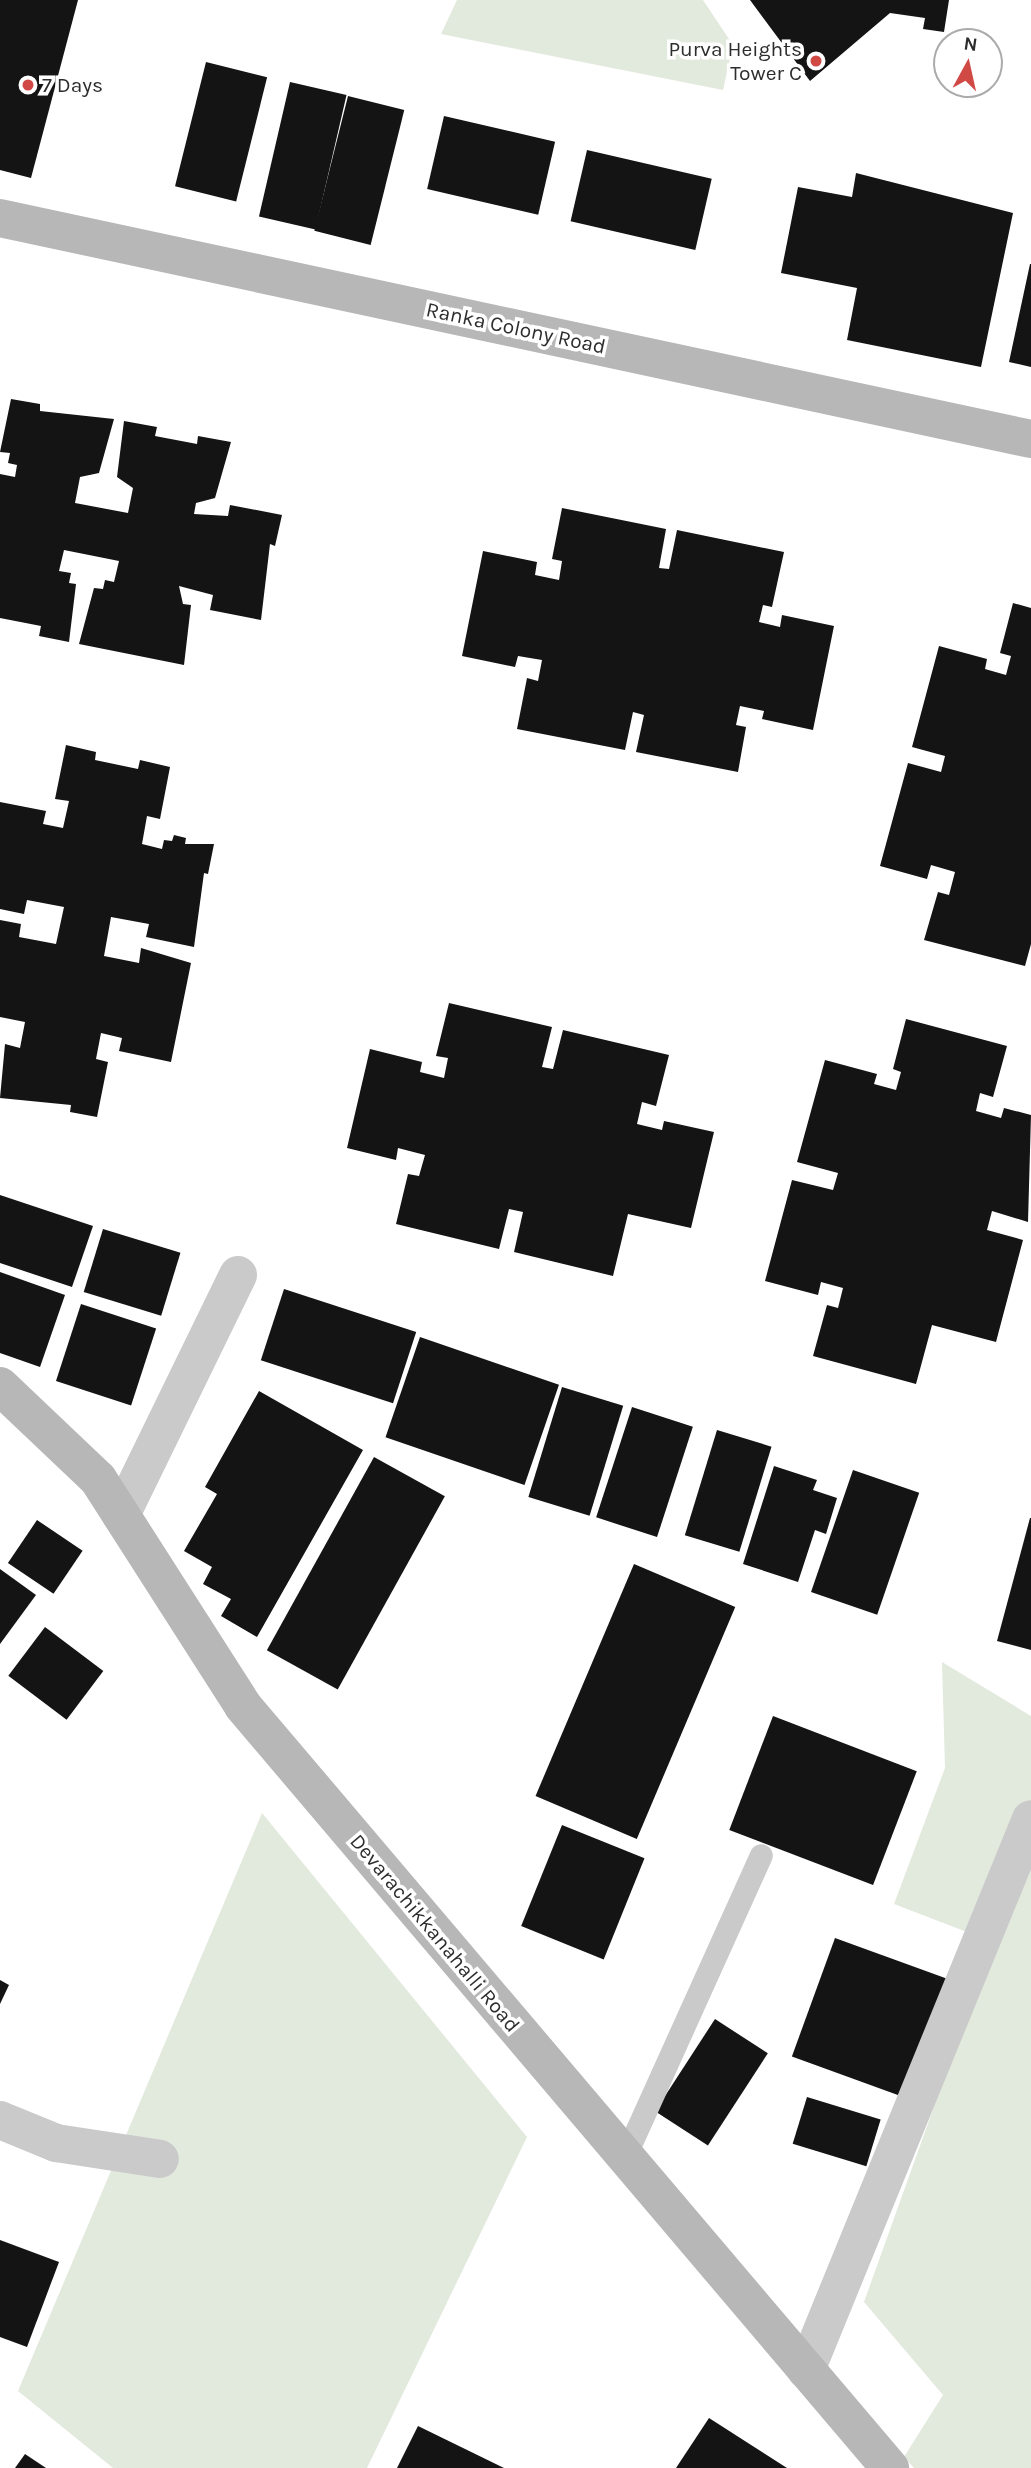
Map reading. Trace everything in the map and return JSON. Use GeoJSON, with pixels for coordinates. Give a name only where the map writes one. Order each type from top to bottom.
{"type":"FeatureCollection","features":[{"type":"Feature","properties":{"kind":"street","name":"Ranka Colony Road"},"geometry":{"type":"LineString","coordinates":[[0,218],[1031,439]]}},
{"type":"Feature","properties":{"kind":"street"},"geometry":{"type":"LineString","coordinates":[[121,1515],[238,1275]]}},
{"type":"Feature","properties":{"kind":"street","name":"Devarachikkanahalli Road"},"geometry":{"type":"LineString","coordinates":[[0,1386],[98,1479],[243,1706],[890,2468]]}},
{"type":"Feature","properties":{"kind":"street"},"geometry":{"type":"LineString","coordinates":[[806,2370],[1031,1819]]}},
{"type":"Feature","properties":{"kind":"street"},"geometry":{"type":"LineString","coordinates":[[0,2120],[56,2143],[160,2159]]}},
{"type":"Feature","properties":{"kind":"lane"},"geometry":{"type":"LineString","coordinates":[[625,2156],[761,1855]]}},
{"type":"Feature","properties":{"kind":"shaded area"},"geometry":{"type":"Polygon","coordinates":[[[457,0],[703,0],[733,45],[723,90],[441,34],[457,0]]]}},
{"type":"Feature","properties":{"kind":"shaded area"},"geometry":{"type":"Polygon","coordinates":[[[942,1662],[1031,1716],[1031,2468],[914,2468],[904,2457],[943,2395],[864,2302],[993,1942],[894,1904],[945,1768],[942,1662]]]}},
{"type":"Feature","properties":{"kind":"shaded area"},"geometry":{"type":"Polygon","coordinates":[[[262,1813],[527,2137],[367,2468],[113,2468],[18,2391],[262,1813]]]}},
{"type":"Feature","properties":{"kind":"building","name":"7 Days"},"geometry":{"type":"Polygon","coordinates":[[[0,0],[78,0],[31,178],[0,170],[0,0]]]}},
{"type":"Feature","properties":{"kind":"building","name":"Purva Heights Tower C"},"geometry":{"type":"Polygon","coordinates":[[[750,0],[949,0],[945,28],[923,29],[925,18],[890,13],[810,81],[750,0]]]}},
{"type":"Feature","properties":{"kind":"building"},"geometry":{"type":"Polygon","coordinates":[[[206,62],[267,77],[236,201],[175,186],[206,62]]]}},
{"type":"Feature","properties":{"kind":"building"},"geometry":{"type":"Polygon","coordinates":[[[290,82],[347,95],[315,230],[259,216],[290,82]]]}},
{"type":"Feature","properties":{"kind":"building"},"geometry":{"type":"Polygon","coordinates":[[[348,96],[404,110],[371,245],[314,231],[348,96]]]}},
{"type":"Feature","properties":{"kind":"building"},"geometry":{"type":"Polygon","coordinates":[[[444,116],[555,142],[538,215],[427,189],[444,116]]]}},
{"type":"Feature","properties":{"kind":"building"},"geometry":{"type":"Polygon","coordinates":[[[587,150],[712,179],[695,250],[571,221],[587,150]]]}},
{"type":"Feature","properties":{"kind":"building"},"geometry":{"type":"Polygon","coordinates":[[[856,173],[1013,213],[981,367],[847,340],[857,288],[781,273],[798,187],[852,197],[856,173]]]}},
{"type":"Feature","properties":{"kind":"building"},"geometry":{"type":"Polygon","coordinates":[[[1031,264],[1031,367],[1009,362],[1031,264]]]}},
{"type":"Feature","properties":{"kind":"building"},"geometry":{"type":"Polygon","coordinates":[[[11,399],[40,404],[40,411],[114,419],[99,473],[80,477],[75,503],[128,513],[133,488],[117,477],[124,421],[157,427],[155,436],[197,444],[198,436],[231,442],[215,498],[196,503],[194,514],[228,516],[230,505],[282,515],[275,546],[270,544],[261,620],[210,610],[213,595],[179,586],[183,604],[191,605],[184,665],[79,644],[94,588],[103,589],[105,580],[114,582],[119,561],[64,550],[59,571],[71,573],[69,583],[76,584],[69,642],[39,636],[41,626],[0,618],[0,474],[15,477],[17,465],[8,463],[10,453],[0,452],[11,399]]]}},
{"type":"Feature","properties":{"kind":"building"},"geometry":{"type":"Polygon","coordinates":[[[562,508],[666,529],[659,568],[669,569],[677,530],[784,552],[772,607],[763,605],[759,622],[780,627],[782,615],[834,626],[813,730],[762,719],[764,711],[740,706],[736,725],[746,727],[738,772],[636,752],[644,715],[633,712],[625,750],[517,729],[527,678],[538,681],[542,660],[518,656],[515,667],[462,656],[483,551],[537,562],[535,575],[559,580],[562,561],[552,559],[562,508]]]}},
{"type":"Feature","properties":{"kind":"building"},"geometry":{"type":"Polygon","coordinates":[[[1013,603],[1031,608],[1031,944],[1025,966],[924,940],[938,892],[949,895],[955,872],[931,865],[927,879],[880,866],[908,763],[941,772],[945,756],[912,747],[939,646],[987,659],[985,669],[1006,675],[1011,656],[1000,653],[1013,603]]]}},
{"type":"Feature","properties":{"kind":"building"},"geometry":{"type":"Polygon","coordinates":[[[66,745],[96,752],[95,760],[138,769],[140,760],[170,767],[160,819],[147,816],[142,844],[162,849],[164,840],[172,841],[174,835],[186,838],[185,844],[214,844],[208,874],[204,873],[194,947],[146,937],[149,924],[111,917],[104,956],[139,963],[141,948],[191,963],[171,1062],[119,1051],[122,1038],[101,1033],[96,1059],[108,1062],[97,1117],[70,1112],[71,1105],[0,1098],[5,1044],[20,1048],[25,1022],[0,1017],[0,920],[21,924],[19,937],[56,944],[64,907],[27,900],[24,914],[0,909],[0,802],[46,811],[43,824],[63,828],[69,801],[55,799],[66,745]]]}},
{"type":"Feature","properties":{"kind":"building"},"geometry":{"type":"Polygon","coordinates":[[[449,1003],[552,1027],[542,1067],[553,1069],[563,1030],[669,1055],[656,1106],[642,1102],[637,1124],[662,1130],[664,1121],[714,1132],[691,1228],[628,1214],[613,1276],[514,1252],[523,1212],[509,1209],[499,1249],[396,1224],[408,1174],[419,1176],[425,1155],[398,1148],[396,1160],[347,1148],[370,1049],[422,1062],[420,1072],[444,1078],[448,1058],[436,1056],[449,1003]]]}},
{"type":"Feature","properties":{"kind":"building"},"geometry":{"type":"Polygon","coordinates":[[[906,1019],[1007,1046],[993,1097],[980,1093],[976,1111],[1001,1118],[1004,1108],[1031,1115],[1028,1222],[992,1211],[987,1230],[1023,1240],[996,1342],[932,1325],[916,1384],[813,1356],[827,1305],[838,1308],[843,1288],[821,1282],[818,1295],[765,1281],[792,1180],[833,1190],[838,1173],[797,1162],[825,1060],[877,1074],[874,1084],[896,1090],[901,1072],[893,1069],[906,1019]]]}},
{"type":"Feature","properties":{"kind":"building"},"geometry":{"type":"Polygon","coordinates":[[[0,1195],[93,1226],[72,1287],[0,1263],[0,1195]]]}},
{"type":"Feature","properties":{"kind":"building"},"geometry":{"type":"Polygon","coordinates":[[[103,1229],[180,1253],[161,1316],[84,1292],[103,1229]]]}},
{"type":"Feature","properties":{"kind":"building"},"geometry":{"type":"Polygon","coordinates":[[[0,1272],[65,1295],[40,1367],[0,1353],[0,1272]]]}},
{"type":"Feature","properties":{"kind":"building"},"geometry":{"type":"Polygon","coordinates":[[[284,1289],[416,1332],[393,1403],[261,1360],[284,1289]]]}},
{"type":"Feature","properties":{"kind":"building"},"geometry":{"type":"Polygon","coordinates":[[[81,1304],[156,1328],[131,1405],[56,1381],[81,1304]]]}},
{"type":"Feature","properties":{"kind":"building"},"geometry":{"type":"Polygon","coordinates":[[[420,1337],[559,1385],[524,1485],[385,1437],[420,1337]]]}},
{"type":"Feature","properties":{"kind":"building"},"geometry":{"type":"Polygon","coordinates":[[[562,1387],[623,1406],[590,1516],[528,1497],[562,1387]]]}},
{"type":"Feature","properties":{"kind":"building"},"geometry":{"type":"Polygon","coordinates":[[[259,1391],[363,1450],[257,1637],[221,1616],[231,1599],[203,1584],[212,1567],[184,1551],[217,1494],[205,1487],[259,1391]]]}},
{"type":"Feature","properties":{"kind":"building"},"geometry":{"type":"Polygon","coordinates":[[[632,1407],[693,1427],[657,1537],[596,1517],[632,1407]]]}},
{"type":"Feature","properties":{"kind":"building"},"geometry":{"type":"Polygon","coordinates":[[[717,1430],[772,1447],[739,1552],[685,1535],[717,1430]]]}},
{"type":"Feature","properties":{"kind":"building"},"geometry":{"type":"Polygon","coordinates":[[[374,1457],[445,1496],[338,1690],[267,1650],[374,1457]]]}},
{"type":"Feature","properties":{"kind":"building"},"geometry":{"type":"Polygon","coordinates":[[[774,1466],[817,1480],[813,1490],[837,1498],[826,1534],[815,1530],[798,1582],[743,1564],[774,1466]]]}},
{"type":"Feature","properties":{"kind":"building"},"geometry":{"type":"Polygon","coordinates":[[[853,1470],[919,1493],[877,1615],[811,1592],[853,1470]]]}},
{"type":"Feature","properties":{"kind":"building"},"geometry":{"type":"Polygon","coordinates":[[[1031,1518],[1031,1650],[997,1641],[1031,1518]]]}},
{"type":"Feature","properties":{"kind":"building"},"geometry":{"type":"Polygon","coordinates":[[[37,1520],[83,1551],[54,1594],[8,1563],[37,1520]]]}},
{"type":"Feature","properties":{"kind":"building"},"geometry":{"type":"Polygon","coordinates":[[[634,1564],[735,1607],[637,1839],[536,1796],[634,1564]]]}},
{"type":"Feature","properties":{"kind":"building"},"geometry":{"type":"Polygon","coordinates":[[[0,1569],[36,1595],[0,1644],[0,1569]]]}},
{"type":"Feature","properties":{"kind":"building"},"geometry":{"type":"Polygon","coordinates":[[[45,1627],[103,1671],[67,1720],[8,1676],[45,1627]]]}},
{"type":"Feature","properties":{"kind":"building"},"geometry":{"type":"Polygon","coordinates":[[[773,1716],[917,1771],[873,1885],[729,1830],[773,1716]]]}},
{"type":"Feature","properties":{"kind":"building"},"geometry":{"type":"Polygon","coordinates":[[[562,1825],[645,1858],[604,1959],[521,1926],[562,1825]]]}},
{"type":"Feature","properties":{"kind":"building"},"geometry":{"type":"Polygon","coordinates":[[[835,1938],[951,1980],[907,2098],[792,2056],[835,1938]]]}},
{"type":"Feature","properties":{"kind":"building"},"geometry":{"type":"Polygon","coordinates":[[[0,1980],[9,1985],[0,2004],[0,1980]]]}},
{"type":"Feature","properties":{"kind":"building"},"geometry":{"type":"Polygon","coordinates":[[[715,2019],[768,2053],[708,2146],[655,2111],[715,2019]]]}},
{"type":"Feature","properties":{"kind":"building"},"geometry":{"type":"Polygon","coordinates":[[[807,2097],[881,2120],[866,2166],[793,2144],[807,2097]]]}},
{"type":"Feature","properties":{"kind":"building"},"geometry":{"type":"Polygon","coordinates":[[[0,2240],[59,2262],[27,2347],[0,2337],[0,2240]]]}},
{"type":"Feature","properties":{"kind":"building"},"geometry":{"type":"Polygon","coordinates":[[[709,2418],[787,2468],[676,2468],[709,2418]]]}},
{"type":"Feature","properties":{"kind":"building"},"geometry":{"type":"Polygon","coordinates":[[[418,2426],[504,2468],[397,2468],[418,2426]]]}},
{"type":"Feature","properties":{"kind":"building"},"geometry":{"type":"Polygon","coordinates":[[[25,2454],[46,2468],[15,2468],[25,2454]]]}},
{"type":"Feature","properties":{"kind":"place","name":"Purva Heights Tower C"},"geometry":{"type":"Point","coordinates":[816,61]}},
{"type":"Feature","properties":{"kind":"place","name":"7 Days"},"geometry":{"type":"Point","coordinates":[28,85]}}]}
